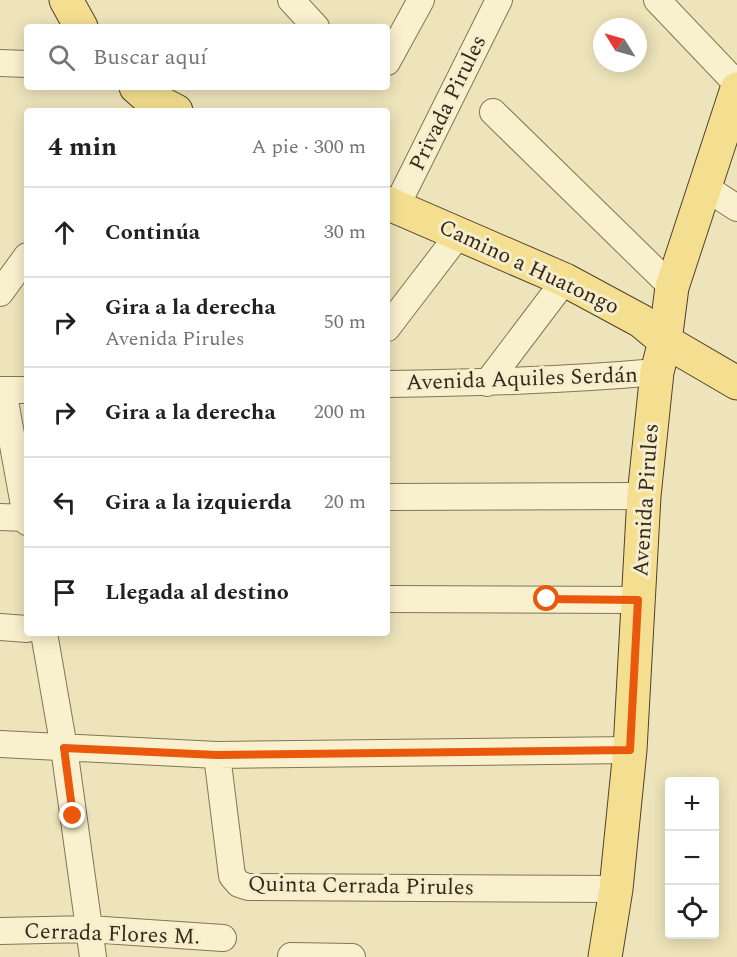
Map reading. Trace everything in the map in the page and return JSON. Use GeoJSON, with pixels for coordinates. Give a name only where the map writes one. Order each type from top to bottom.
{"type":"FeatureCollection","features":[{"type":"Feature","properties":{"kind":"main road"},"geometry":{"type":"LineString","coordinates":[[66,0],[79,24]]}},
{"type":"Feature","properties":{"kind":"main road","name":"Avenida Pirules"},"geometry":{"type":"LineString","coordinates":[[605,957],[616,889],[630,750],[644,496],[657,372],[665,341],[672,287],[737,90]]}},
{"type":"Feature","properties":{"kind":"main road"},"geometry":{"type":"LineString","coordinates":[[138,98],[167,108]]}},
{"type":"Feature","properties":{"kind":"main road","name":"Camino a Huatongo"},"geometry":{"type":"LineString","coordinates":[[392,205],[565,280],[641,321],[665,341],[737,383]]}},
{"type":"Feature","properties":{"kind":"street"},"geometry":{"type":"LineString","coordinates":[[291,0],[313,24]]}},
{"type":"Feature","properties":{"kind":"street"},"geometry":{"type":"LineString","coordinates":[[390,57],[421,0]]}},
{"type":"Feature","properties":{"kind":"street","name":"Privada Pirules"},"geometry":{"type":"LineString","coordinates":[[392,205],[499,0]]}},
{"type":"Feature","properties":{"kind":"street"},"geometry":{"type":"LineString","coordinates":[[657,0],[737,84]]}},
{"type":"Feature","properties":{"kind":"street"},"geometry":{"type":"LineString","coordinates":[[0,63],[24,64]]}},
{"type":"Feature","properties":{"kind":"street"},"geometry":{"type":"LineString","coordinates":[[493,112],[672,287]]}},
{"type":"Feature","properties":{"kind":"street"},"geometry":{"type":"LineString","coordinates":[[706,188],[737,208]]}},
{"type":"Feature","properties":{"kind":"street"},"geometry":{"type":"LineString","coordinates":[[390,324],[459,234]]}},
{"type":"Feature","properties":{"kind":"street"},"geometry":{"type":"LineString","coordinates":[[0,293],[24,260]]}},
{"type":"Feature","properties":{"kind":"street"},"geometry":{"type":"LineString","coordinates":[[487,383],[565,280]]}},
{"type":"Feature","properties":{"kind":"street","name":"Avenida Aquiles Serdán"},"geometry":{"type":"LineString","coordinates":[[390,384],[487,383],[657,372]]}},
{"type":"Feature","properties":{"kind":"street"},"geometry":{"type":"LineString","coordinates":[[10,390],[24,497]]}},
{"type":"Feature","properties":{"kind":"street"},"geometry":{"type":"LineString","coordinates":[[390,497],[644,496]]}},
{"type":"Feature","properties":{"kind":"street"},"geometry":{"type":"LineString","coordinates":[[0,517],[24,520]]}},
{"type":"Feature","properties":{"kind":"street"},"geometry":{"type":"LineString","coordinates":[[390,599],[638,600]]}},
{"type":"Feature","properties":{"kind":"street"},"geometry":{"type":"LineString","coordinates":[[0,627],[24,629]]}},
{"type":"Feature","properties":{"kind":"street"},"geometry":{"type":"LineString","coordinates":[[45,636],[64,748],[93,957]]}},
{"type":"Feature","properties":{"kind":"street"},"geometry":{"type":"LineString","coordinates":[[0,744],[217,755],[630,750]]}},
{"type":"Feature","properties":{"kind":"street","name":"Quinta Cerrada Pirules"},"geometry":{"type":"LineString","coordinates":[[217,755],[232,876],[239,884],[248,887],[616,889]]}},
{"type":"Feature","properties":{"kind":"street","name":"Cerrada Flores M."},"geometry":{"type":"LineString","coordinates":[[0,931],[89,929],[223,938]]}},
{"type":"Feature","properties":{"kind":"street"},"geometry":{"type":"LineString","coordinates":[[291,956],[352,957]]}},
{"type":"Feature","properties":{"kind":"route"},"geometry":{"type":"LineString","coordinates":[[73,816],[64,748],[217,755],[630,750],[638,600],[547,599]]}}]}
